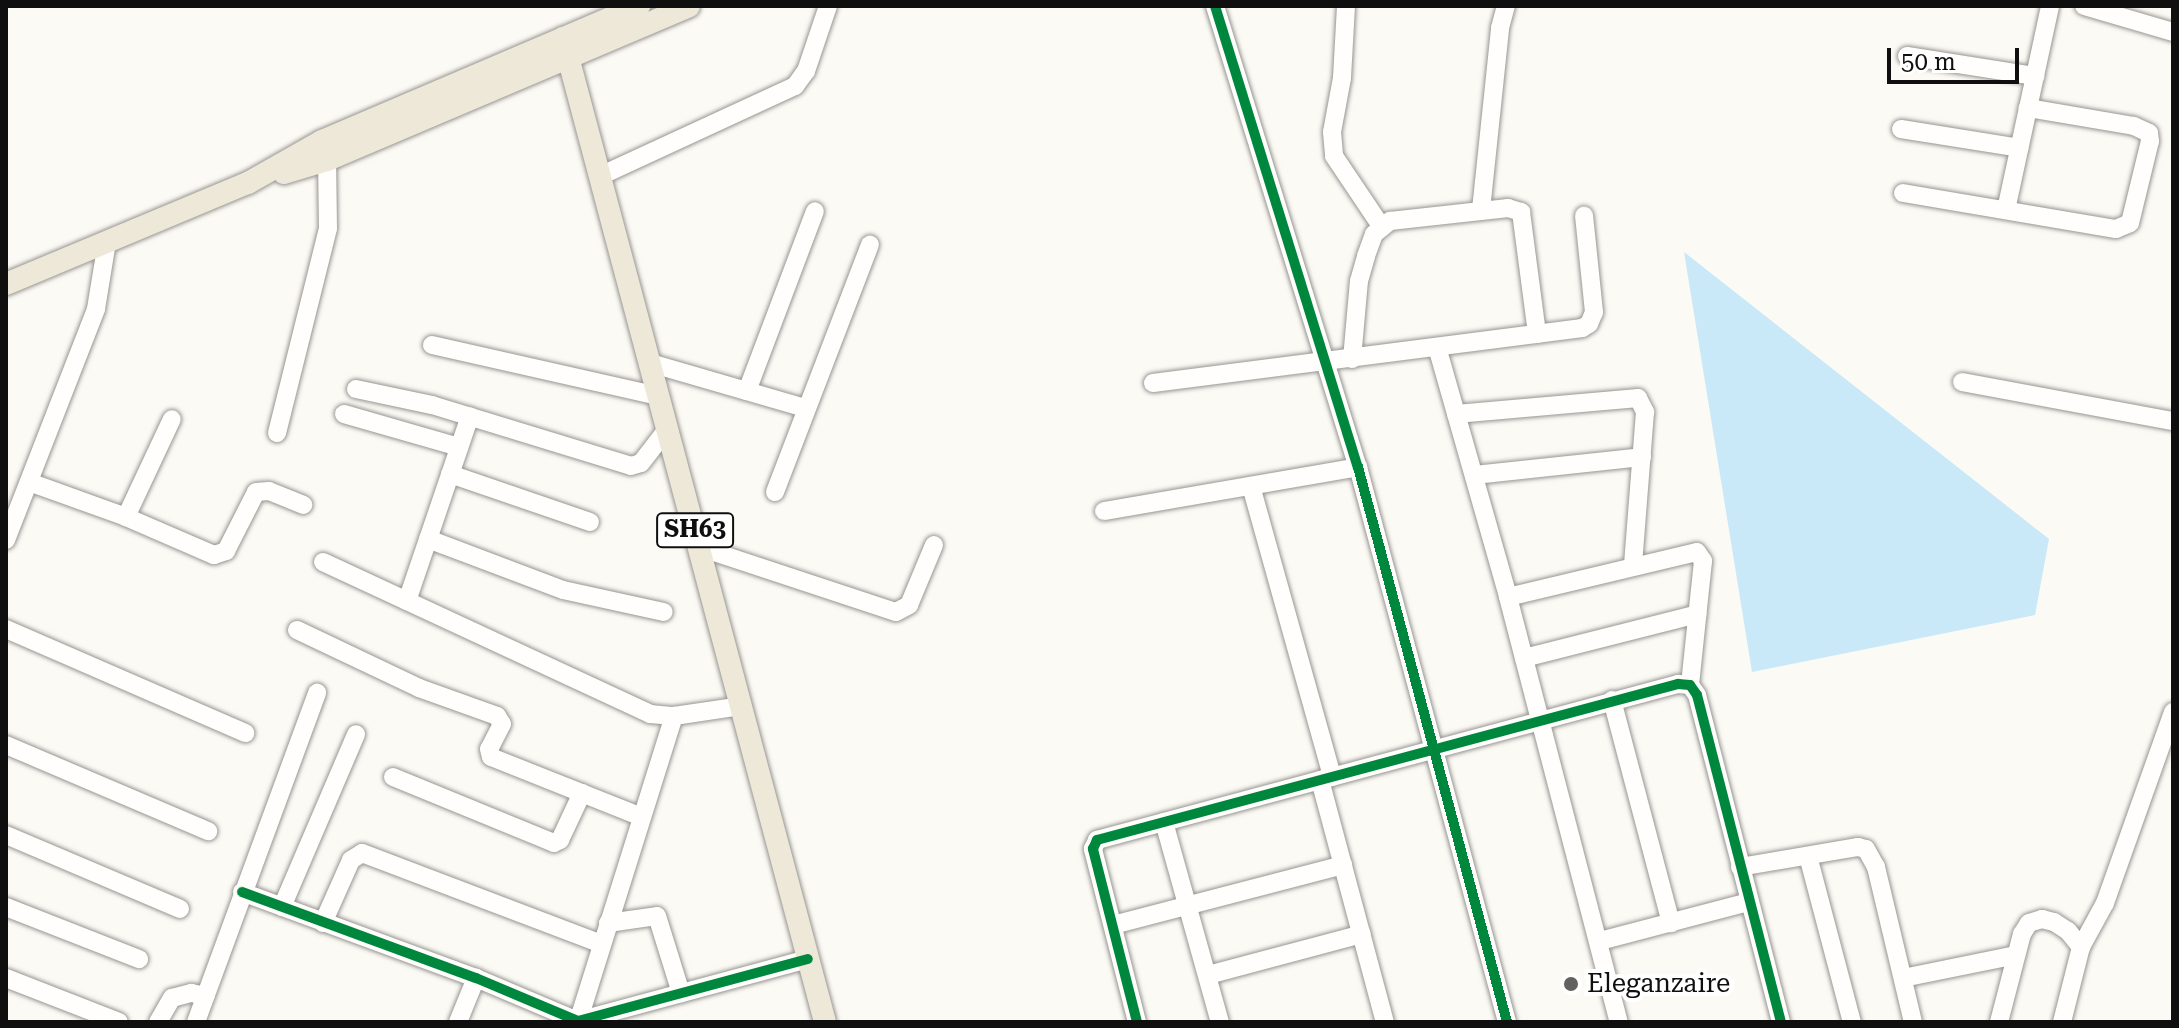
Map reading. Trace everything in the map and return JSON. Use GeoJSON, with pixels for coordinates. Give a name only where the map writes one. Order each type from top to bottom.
{"type":"FeatureCollection","features":[{"type":"Feature","properties":{"kind":"main road"},"geometry":{"type":"LineString","coordinates":[[6,284],[248,183],[327,160],[566,48],[639,6]]}},
{"type":"Feature","properties":{"kind":"main road"},"geometry":{"type":"LineString","coordinates":[[248,183],[322,141],[566,48],[689,6]]}},
{"type":"Feature","properties":{"kind":"main road","name":"SH63"},"geometry":{"type":"LineString","coordinates":[[566,48],[825,1022]]}},
{"type":"Feature","properties":{"kind":"street"},"geometry":{"type":"LineString","coordinates":[[600,176],[795,86],[806,71],[828,6]]}},
{"type":"Feature","properties":{"kind":"street"},"geometry":{"type":"LineString","coordinates":[[1215,6],[1358,467],[1507,1022]]}},
{"type":"Feature","properties":{"kind":"street"},"geometry":{"type":"LineString","coordinates":[[1346,6],[1342,78],[1332,132],[1334,156],[1381,226]]}},
{"type":"Feature","properties":{"kind":"street"},"geometry":{"type":"LineString","coordinates":[[1481,210],[1500,28],[1506,6]]}},
{"type":"Feature","properties":{"kind":"street"},"geometry":{"type":"LineString","coordinates":[[2006,210],[2050,6]]}},
{"type":"Feature","properties":{"kind":"street"},"geometry":{"type":"LineString","coordinates":[[2084,6],[2173,32]]}},
{"type":"Feature","properties":{"kind":"street"},"geometry":{"type":"LineString","coordinates":[[1907,56],[2035,76]]}},
{"type":"Feature","properties":{"kind":"street"},"geometry":{"type":"LineString","coordinates":[[1903,193],[2124,228],[2133,218],[2150,141],[2143,128],[2028,108]]}},
{"type":"Feature","properties":{"kind":"street"},"geometry":{"type":"LineString","coordinates":[[1901,129],[2019,148]]}},
{"type":"Feature","properties":{"kind":"street"},"geometry":{"type":"LineString","coordinates":[[277,433],[328,228],[327,160]]}},
{"type":"Feature","properties":{"kind":"street"},"geometry":{"type":"LineString","coordinates":[[1352,359],[1359,281],[1374,234],[1390,221],[1515,209],[1524,218],[1537,334]]}},
{"type":"Feature","properties":{"kind":"street"},"geometry":{"type":"LineString","coordinates":[[747,391],[815,211]]}},
{"type":"Feature","properties":{"kind":"street"},"geometry":{"type":"LineString","coordinates":[[1153,383],[1582,328],[1593,319],[1584,216]]}},
{"type":"Feature","properties":{"kind":"street"},"geometry":{"type":"LineString","coordinates":[[6,540],[96,309],[107,242]]}},
{"type":"Feature","properties":{"kind":"street"},"geometry":{"type":"LineString","coordinates":[[775,492],[870,245]]}},
{"type":"Feature","properties":{"kind":"street"},"geometry":{"type":"LineString","coordinates":[[432,345],[659,396]]}},
{"type":"Feature","properties":{"kind":"street"},"geometry":{"type":"LineString","coordinates":[[1437,347],[1541,718],[1619,1022]]}},
{"type":"Feature","properties":{"kind":"street"},"geometry":{"type":"LineString","coordinates":[[650,363],[805,408]]}},
{"type":"Feature","properties":{"kind":"street"},"geometry":{"type":"LineString","coordinates":[[1962,382],[2173,421]]}},
{"type":"Feature","properties":{"kind":"street"},"geometry":{"type":"LineString","coordinates":[[356,389],[470,416],[631,466],[641,463],[668,428]]}},
{"type":"Feature","properties":{"kind":"street"},"geometry":{"type":"LineString","coordinates":[[1456,414],[1638,398],[1645,412],[1633,564]]}},
{"type":"Feature","properties":{"kind":"street"},"geometry":{"type":"LineString","coordinates":[[344,414],[459,447]]}},
{"type":"Feature","properties":{"kind":"street"},"geometry":{"type":"LineString","coordinates":[[407,601],[470,416]]}},
{"type":"Feature","properties":{"kind":"street"},"geometry":{"type":"LineString","coordinates":[[126,517],[172,419]]}},
{"type":"Feature","properties":{"kind":"street"},"geometry":{"type":"LineString","coordinates":[[1474,475],[1642,457]]}},
{"type":"Feature","properties":{"kind":"street"},"geometry":{"type":"LineString","coordinates":[[1104,511],[1358,467]]}},
{"type":"Feature","properties":{"kind":"street"},"geometry":{"type":"LineString","coordinates":[[450,474],[590,522]]}},
{"type":"Feature","properties":{"kind":"street"},"geometry":{"type":"LineString","coordinates":[[29,482],[126,517],[214,555],[226,551],[256,492],[269,491],[303,505]]}},
{"type":"Feature","properties":{"kind":"street"},"geometry":{"type":"LineString","coordinates":[[1251,486],[1326,778],[1379,1021]]}},
{"type":"Feature","properties":{"kind":"street"},"geometry":{"type":"LineString","coordinates":[[428,539],[563,590],[664,612]]}},
{"type":"Feature","properties":{"kind":"street"},"geometry":{"type":"LineString","coordinates":[[699,547],[896,612],[909,605],[934,545]]}},
{"type":"Feature","properties":{"kind":"street"},"geometry":{"type":"LineString","coordinates":[[1508,597],[1633,564],[1697,552],[1703,561],[1690,685],[1697,695],[1776,1021]]}},
{"type":"Feature","properties":{"kind":"street"},"geometry":{"type":"LineString","coordinates":[[323,562],[650,714],[674,716],[742,706]]}},
{"type":"Feature","properties":{"kind":"street"},"geometry":{"type":"LineString","coordinates":[[1524,658],[1698,614]]}},
{"type":"Feature","properties":{"kind":"street"},"geometry":{"type":"LineString","coordinates":[[6,629],[245,733]]}},
{"type":"Feature","properties":{"kind":"street"},"geometry":{"type":"LineString","coordinates":[[297,630],[419,688],[497,716],[502,724],[489,749],[491,757],[642,817]]}},
{"type":"Feature","properties":{"kind":"street"},"geometry":{"type":"LineString","coordinates":[[1137,1022],[1094,843],[1541,718],[1678,684],[1690,685]]}},
{"type":"Feature","properties":{"kind":"street"},"geometry":{"type":"LineString","coordinates":[[196,1022],[317,693]]}},
{"type":"Feature","properties":{"kind":"street"},"geometry":{"type":"LineString","coordinates":[[1612,700],[1671,923]]}},
{"type":"Feature","properties":{"kind":"street"},"geometry":{"type":"LineString","coordinates":[[2062,1022],[2081,947],[2105,903],[2173,712]]}},
{"type":"Feature","properties":{"kind":"street"},"geometry":{"type":"LineString","coordinates":[[578,1022],[674,716]]}},
{"type":"Feature","properties":{"kind":"street"},"geometry":{"type":"LineString","coordinates":[[282,907],[356,734]]}},
{"type":"Feature","properties":{"kind":"street"},"geometry":{"type":"LineString","coordinates":[[6,745],[208,831]]}},
{"type":"Feature","properties":{"kind":"street"},"geometry":{"type":"LineString","coordinates":[[393,777],[554,843],[560,840],[582,793]]}},
{"type":"Feature","properties":{"kind":"street"},"geometry":{"type":"LineString","coordinates":[[1164,822],[1220,1022]]}},
{"type":"Feature","properties":{"kind":"street"},"geometry":{"type":"LineString","coordinates":[[6,835],[180,909]]}},
{"type":"Feature","properties":{"kind":"street"},"geometry":{"type":"LineString","coordinates":[[1740,867],[1858,847],[1873,856],[1913,1022]]}},
{"type":"Feature","properties":{"kind":"street"},"geometry":{"type":"LineString","coordinates":[[323,923],[351,860],[362,853],[601,944]]}},
{"type":"Feature","properties":{"kind":"street"},"geometry":{"type":"LineString","coordinates":[[1808,856],[1852,1022]]}},
{"type":"Feature","properties":{"kind":"street"},"geometry":{"type":"LineString","coordinates":[[1113,925],[1343,865]]}},
{"type":"Feature","properties":{"kind":"street"},"geometry":{"type":"LineString","coordinates":[[242,892],[476,978],[578,1022],[808,959]]}},
{"type":"Feature","properties":{"kind":"street"},"geometry":{"type":"LineString","coordinates":[[1600,941],[1749,902]]}},
{"type":"Feature","properties":{"kind":"street"},"geometry":{"type":"LineString","coordinates":[[6,907],[139,959]]}},
{"type":"Feature","properties":{"kind":"street"},"geometry":{"type":"LineString","coordinates":[[608,923],[657,916],[681,993]]}},
{"type":"Feature","properties":{"kind":"street"},"geometry":{"type":"LineString","coordinates":[[1995,1021],[2029,923],[2042,919],[2068,931],[2081,947]]}},
{"type":"Feature","properties":{"kind":"street"},"geometry":{"type":"LineString","coordinates":[[1208,975],[1362,934]]}},
{"type":"Feature","properties":{"kind":"street"},"geometry":{"type":"LineString","coordinates":[[1903,978],[2016,955]]}},
{"type":"Feature","properties":{"kind":"street"},"geometry":{"type":"LineString","coordinates":[[6,978],[119,1022]]}},
{"type":"Feature","properties":{"kind":"street"},"geometry":{"type":"LineString","coordinates":[[458,1022],[476,978]]}},
{"type":"Feature","properties":{"kind":"street"},"geometry":{"type":"LineString","coordinates":[[158,1022],[172,998],[191,993],[206,996]]}},
{"type":"Feature","properties":{"kind":"water"},"geometry":{"type":"Polygon","coordinates":[[[1684,252],[2049,539],[2035,615],[1752,672],[1684,252]]]}},
{"type":"Feature","properties":{"kind":"cycle path"},"geometry":{"type":"LineString","coordinates":[[1215,6],[1358,467],[1507,1022]]}},
{"type":"Feature","properties":{"kind":"cycle path"},"geometry":{"type":"LineString","coordinates":[[1137,1022],[1093,849],[1097,840],[1678,684],[1690,685],[1697,695],[1781,1022]]}},
{"type":"Feature","properties":{"kind":"cycle path"},"geometry":{"type":"LineString","coordinates":[[242,892],[476,978],[578,1021],[808,959]]}},
{"type":"Feature","properties":{"kind":"place","name":"Eleganzaire"},"geometry":{"type":"Point","coordinates":[1571,984]}}]}
